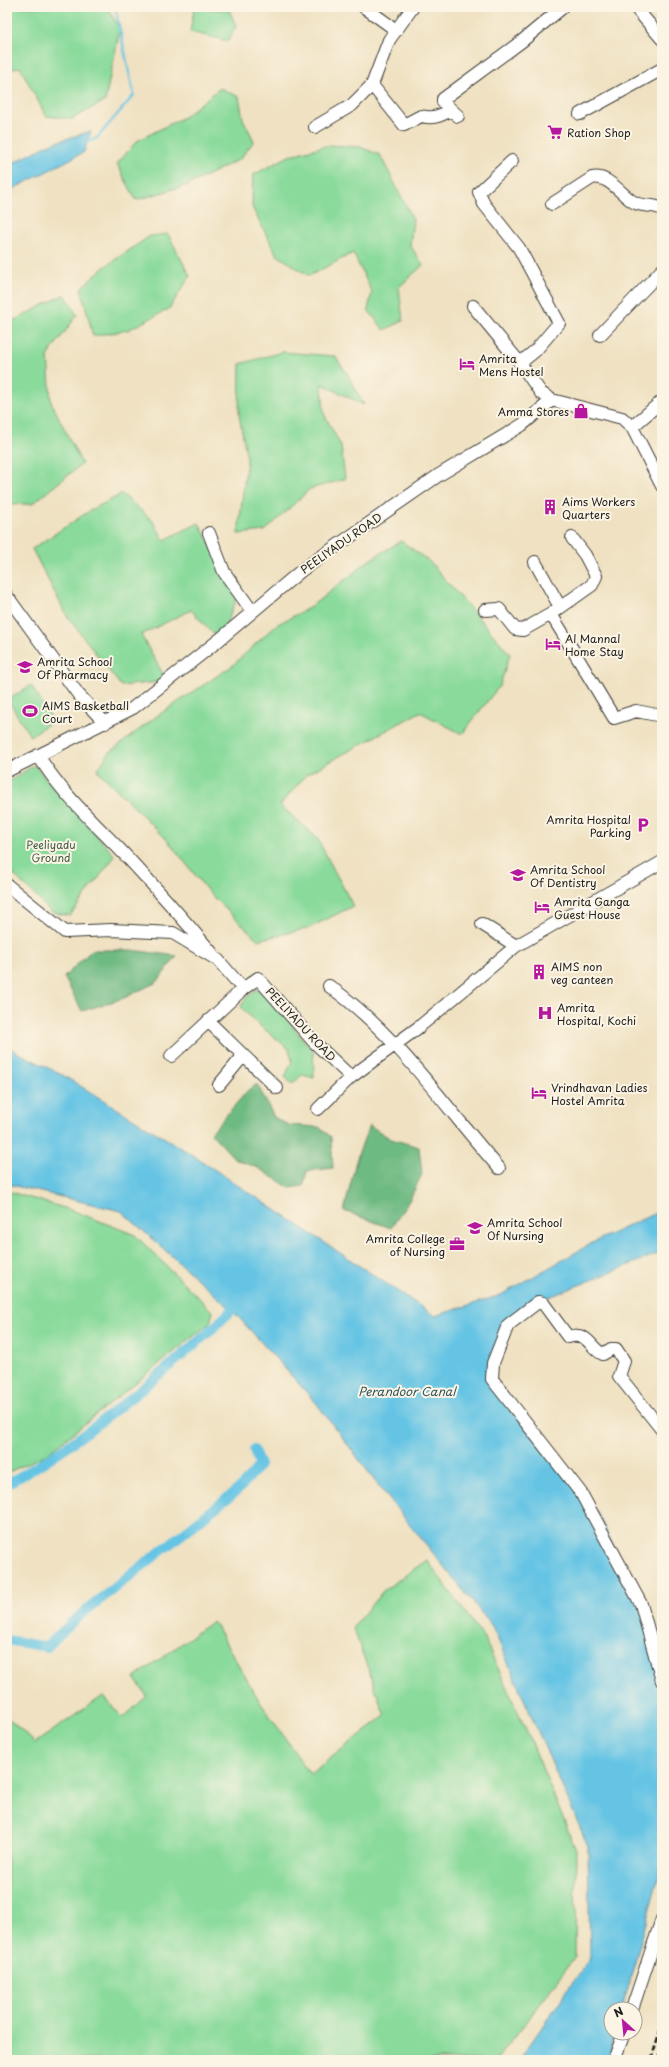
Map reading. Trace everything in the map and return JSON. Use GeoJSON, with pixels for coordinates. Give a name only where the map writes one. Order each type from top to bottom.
{"type":"FeatureCollection","features":[{"type":"Feature","properties":{"kind":"street"},"geometry":{"type":"LineString","coordinates":[[364,7],[396,30]]}},
{"type":"Feature","properties":{"kind":"street"},"geometry":{"type":"LineString","coordinates":[[315,127],[352,105],[372,85],[389,40],[413,7]]}},
{"type":"Feature","properties":{"kind":"street"},"geometry":{"type":"LineString","coordinates":[[372,85],[404,125],[421,116],[430,118],[454,113],[443,102],[443,99],[522,41],[563,7]]}},
{"type":"Feature","properties":{"kind":"street"},"geometry":{"type":"LineString","coordinates":[[635,7],[662,39]]}},
{"type":"Feature","properties":{"kind":"street"},"geometry":{"type":"LineString","coordinates":[[580,114],[662,69]]}},
{"type":"Feature","properties":{"kind":"street"},"geometry":{"type":"LineString","coordinates":[[512,161],[479,192],[484,204],[519,248],[559,323],[535,351],[520,363]]}},
{"type":"Feature","properties":{"kind":"street"},"geometry":{"type":"LineString","coordinates":[[552,204],[592,178],[597,177],[604,179],[633,202],[654,204],[662,209]]}},
{"type":"Feature","properties":{"kind":"street"},"geometry":{"type":"LineString","coordinates":[[600,335],[662,270]]}},
{"type":"Feature","properties":{"kind":"street"},"geometry":{"type":"LineString","coordinates":[[473,306],[520,363],[541,394],[552,400],[622,418],[632,427],[662,486]]}},
{"type":"Feature","properties":{"kind":"street","name":"PEELIYADU ROAD"},"geometry":{"type":"LineString","coordinates":[[7,771],[106,723],[133,708],[219,640],[302,570],[439,475],[522,425],[552,400]]}},
{"type":"Feature","properties":{"kind":"street"},"geometry":{"type":"LineString","coordinates":[[632,427],[662,401]]}},
{"type":"Feature","properties":{"kind":"street"},"geometry":{"type":"LineString","coordinates":[[209,533],[224,572],[252,611]]}},
{"type":"Feature","properties":{"kind":"street"},"geometry":{"type":"LineString","coordinates":[[485,610],[499,609],[518,630],[523,630],[556,610],[592,585],[596,576],[585,555],[572,538]]}},
{"type":"Feature","properties":{"kind":"street"},"geometry":{"type":"LineString","coordinates":[[535,562],[556,610],[614,718],[636,712],[662,716]]}},
{"type":"Feature","properties":{"kind":"street"},"geometry":{"type":"LineString","coordinates":[[7,596],[78,694],[106,723]]}},
{"type":"Feature","properties":{"kind":"street"},"geometry":{"type":"LineString","coordinates":[[38,755],[50,775],[81,811],[127,857],[243,989],[171,1056]]}},
{"type":"Feature","properties":{"kind":"street"},"geometry":{"type":"LineString","coordinates":[[318,1109],[351,1077],[419,1027],[516,946],[662,862]]}},
{"type":"Feature","properties":{"kind":"street"},"geometry":{"type":"LineString","coordinates":[[7,885],[65,932],[111,930],[173,934],[218,960]]}},
{"type":"Feature","properties":{"kind":"street"},"geometry":{"type":"LineString","coordinates":[[482,924],[516,946]]}},
{"type":"Feature","properties":{"kind":"street","name":"PEELIYADU ROAD"},"geometry":{"type":"LineString","coordinates":[[243,989],[258,978],[314,1042],[351,1077]]}},
{"type":"Feature","properties":{"kind":"street"},"geometry":{"type":"LineString","coordinates":[[329,986],[344,996],[394,1044],[499,1168]]}},
{"type":"Feature","properties":{"kind":"street"},"geometry":{"type":"LineString","coordinates":[[208,1021],[277,1088]]}},
{"type":"Feature","properties":{"kind":"street"},"geometry":{"type":"LineString","coordinates":[[219,1085],[243,1056]]}},
{"type":"Feature","properties":{"kind":"street"},"geometry":{"type":"LineString","coordinates":[[662,1430],[619,1376],[624,1361],[616,1349],[601,1353],[587,1339],[574,1335],[568,1337],[542,1303],[538,1302],[508,1325],[493,1362],[492,1379],[582,1493],[640,1604],[655,1662],[662,1681]]}},
{"type":"Feature","properties":{"kind":"street"},"geometry":{"type":"LineString","coordinates":[[635,2001],[662,1919]]}},
{"type":"Feature","properties":{"kind":"street"},"geometry":{"type":"LineString","coordinates":[[614,2060],[621,2041]]}},
{"type":"Feature","properties":{"kind":"green space"},"geometry":{"type":"Polygon","coordinates":[[[7,7],[107,7],[120,29],[105,101],[72,119],[46,116],[20,67],[7,70],[7,7]]]}},
{"type":"Feature","properties":{"kind":"green space"},"geometry":{"type":"Polygon","coordinates":[[[194,8],[229,10],[236,26],[228,41],[190,32],[194,8]]]}},
{"type":"Feature","properties":{"kind":"green space"},"geometry":{"type":"Polygon","coordinates":[[[220,88],[239,97],[243,119],[254,141],[240,159],[188,185],[136,200],[117,164],[137,141],[184,117],[220,88]]]}},
{"type":"Feature","properties":{"kind":"green space"},"geometry":{"type":"Polygon","coordinates":[[[329,145],[360,147],[380,155],[413,219],[410,245],[423,265],[399,287],[403,321],[384,330],[368,310],[372,292],[353,253],[309,276],[277,255],[252,207],[253,175],[291,155],[329,145]]]}},
{"type":"Feature","properties":{"kind":"green space"},"geometry":{"type":"Polygon","coordinates":[[[168,234],[190,276],[169,309],[128,330],[93,336],[81,288],[103,268],[150,236],[168,234]]]}},
{"type":"Feature","properties":{"kind":"green space"},"geometry":{"type":"Polygon","coordinates":[[[65,294],[77,315],[48,355],[51,402],[82,464],[32,504],[7,504],[7,324],[65,294]]]}},
{"type":"Feature","properties":{"kind":"green space"},"geometry":{"type":"Polygon","coordinates":[[[282,352],[335,356],[348,375],[364,405],[322,384],[324,414],[341,446],[345,479],[310,489],[265,531],[238,534],[247,459],[239,415],[240,364],[282,352]]]}},
{"type":"Feature","properties":{"kind":"green space"},"geometry":{"type":"Polygon","coordinates":[[[122,494],[153,521],[164,540],[199,523],[238,596],[219,640],[191,610],[141,635],[167,681],[121,686],[67,616],[32,549],[91,510],[122,494]]]}},
{"type":"Feature","properties":{"kind":"green space"},"geometry":{"type":"Polygon","coordinates":[[[401,541],[430,562],[510,654],[500,685],[462,734],[420,712],[307,774],[280,805],[317,838],[353,906],[309,928],[258,940],[211,895],[168,841],[97,770],[109,753],[157,716],[232,666],[276,625],[309,608],[371,559],[401,541]]]}},
{"type":"Feature","properties":{"kind":"green space","name":"AIMS Basketball Court"},"geometry":{"type":"Polygon","coordinates":[[[31,685],[53,721],[30,736],[8,700],[31,685]]]}},
{"type":"Feature","properties":{"kind":"green space","name":"Peeliyadu Ground"},"geometry":{"type":"Polygon","coordinates":[[[34,765],[115,856],[70,916],[51,912],[7,868],[7,783],[34,765]]]}},
{"type":"Feature","properties":{"kind":"green space"},"geometry":{"type":"Polygon","coordinates":[[[92,950],[132,950],[177,956],[157,982],[124,998],[82,1011],[64,977],[92,950]]]}},
{"type":"Feature","properties":{"kind":"green space"},"geometry":{"type":"Polygon","coordinates":[[[257,989],[273,1002],[313,1050],[314,1078],[302,1075],[292,1084],[285,1077],[292,1061],[289,1049],[253,1020],[241,1007],[246,998],[257,989]]]}},
{"type":"Feature","properties":{"kind":"green space"},"geometry":{"type":"Polygon","coordinates":[[[257,1084],[274,1117],[288,1125],[319,1127],[331,1137],[333,1168],[307,1171],[303,1186],[290,1188],[258,1168],[235,1159],[211,1133],[248,1090],[257,1084]]]}},
{"type":"Feature","properties":{"kind":"green space"},"geometry":{"type":"Polygon","coordinates":[[[369,1125],[391,1139],[419,1147],[422,1174],[410,1199],[391,1228],[344,1211],[356,1161],[369,1125]]]}},
{"type":"Feature","properties":{"kind":"green space"},"geometry":{"type":"Polygon","coordinates":[[[7,1191],[74,1211],[135,1235],[213,1312],[210,1323],[47,1454],[7,1473],[7,1191]]]}},
{"type":"Feature","properties":{"kind":"green space"},"geometry":{"type":"Polygon","coordinates":[[[427,1560],[484,1638],[530,1738],[576,1850],[575,1957],[497,2060],[7,2060],[7,1717],[35,1743],[103,1696],[123,1718],[147,1696],[134,1678],[213,1621],[260,1702],[310,1774],[385,1716],[353,1627],[383,1591],[427,1560]]]}},
{"type":"Feature","properties":{"kind":"water"},"geometry":{"type":"Polygon","coordinates":[[[91,131],[84,152],[7,192],[7,166],[50,144],[91,131]]]}},
{"type":"Feature","properties":{"kind":"water","name":"Perandoor Canal"},"geometry":{"type":"Polygon","coordinates":[[[7,1047],[64,1076],[194,1156],[435,1316],[501,1295],[594,1242],[662,1210],[662,1252],[549,1297],[505,1327],[486,1377],[598,1514],[662,1647],[662,1865],[624,2001],[603,2001],[603,2041],[613,2041],[608,2060],[519,2060],[590,1958],[588,1846],[492,1626],[382,1490],[317,1404],[232,1310],[121,1211],[7,1184],[7,1047]]]}},
{"type":"Feature","properties":{"kind":"waterway"},"geometry":{"type":"LineString","coordinates":[[85,143],[97,138],[134,95],[115,7]]}},
{"type":"Feature","properties":{"kind":"waterway"},"geometry":{"type":"LineString","coordinates":[[7,1484],[62,1450],[114,1411],[191,1348],[232,1310]]}},
{"type":"Feature","properties":{"kind":"waterway"},"geometry":{"type":"LineString","coordinates":[[7,1640],[47,1647],[72,1622],[240,1488],[260,1465],[254,1450]]}},
{"type":"Feature","properties":{"kind":"railway"},"geometry":{"type":"LineString","coordinates":[[651,2060],[662,2024]]}},
{"type":"Feature","properties":{"kind":"railway"},"geometry":{"type":"LineString","coordinates":[[658,2060],[662,2046]]}},
{"type":"Feature","properties":{"kind":"place","name":"Ration Shop"},"geometry":{"type":"Point","coordinates":[555,132]}},
{"type":"Feature","properties":{"kind":"place","name":"Amrita Mens Hostel"},"geometry":{"type":"Point","coordinates":[467,364]}},
{"type":"Feature","properties":{"kind":"place","name":"Amma Stores"},"geometry":{"type":"Point","coordinates":[581,411]}},
{"type":"Feature","properties":{"kind":"place","name":"Aims Workers Quarters"},"geometry":{"type":"Point","coordinates":[550,507]}},
{"type":"Feature","properties":{"kind":"place","name":"Al Mannal Home Stay"},"geometry":{"type":"Point","coordinates":[553,644]}},
{"type":"Feature","properties":{"kind":"place","name":"Amrita School Of Pharmacy"},"geometry":{"type":"Point","coordinates":[25,667]}},
{"type":"Feature","properties":{"kind":"place","name":"AIMS Basketball Court"},"geometry":{"type":"Point","coordinates":[30,711]}},
{"type":"Feature","properties":{"kind":"place","name":"Amrita Hospital Parking"},"geometry":{"type":"Point","coordinates":[643,825]}},
{"type":"Feature","properties":{"kind":"place","name":"Amrita School Of Dentistry"},"geometry":{"type":"Point","coordinates":[518,875]}},
{"type":"Feature","properties":{"kind":"place","name":"Amrita Ganga Guest House"},"geometry":{"type":"Point","coordinates":[542,907]}},
{"type":"Feature","properties":{"kind":"place","name":"AIMS non veg canteen"},"geometry":{"type":"Point","coordinates":[539,972]}},
{"type":"Feature","properties":{"kind":"place","name":"Amrita Hospital, Kochi"},"geometry":{"type":"Point","coordinates":[545,1013]}},
{"type":"Feature","properties":{"kind":"place","name":"Vrindhavan Ladies Hostel Amrita"},"geometry":{"type":"Point","coordinates":[539,1093]}},
{"type":"Feature","properties":{"kind":"place","name":"Amrita School Of Nursing"},"geometry":{"type":"Point","coordinates":[475,1228]}},
{"type":"Feature","properties":{"kind":"place","name":"Amrita College of Nursing"},"geometry":{"type":"Point","coordinates":[457,1244]}}]}
